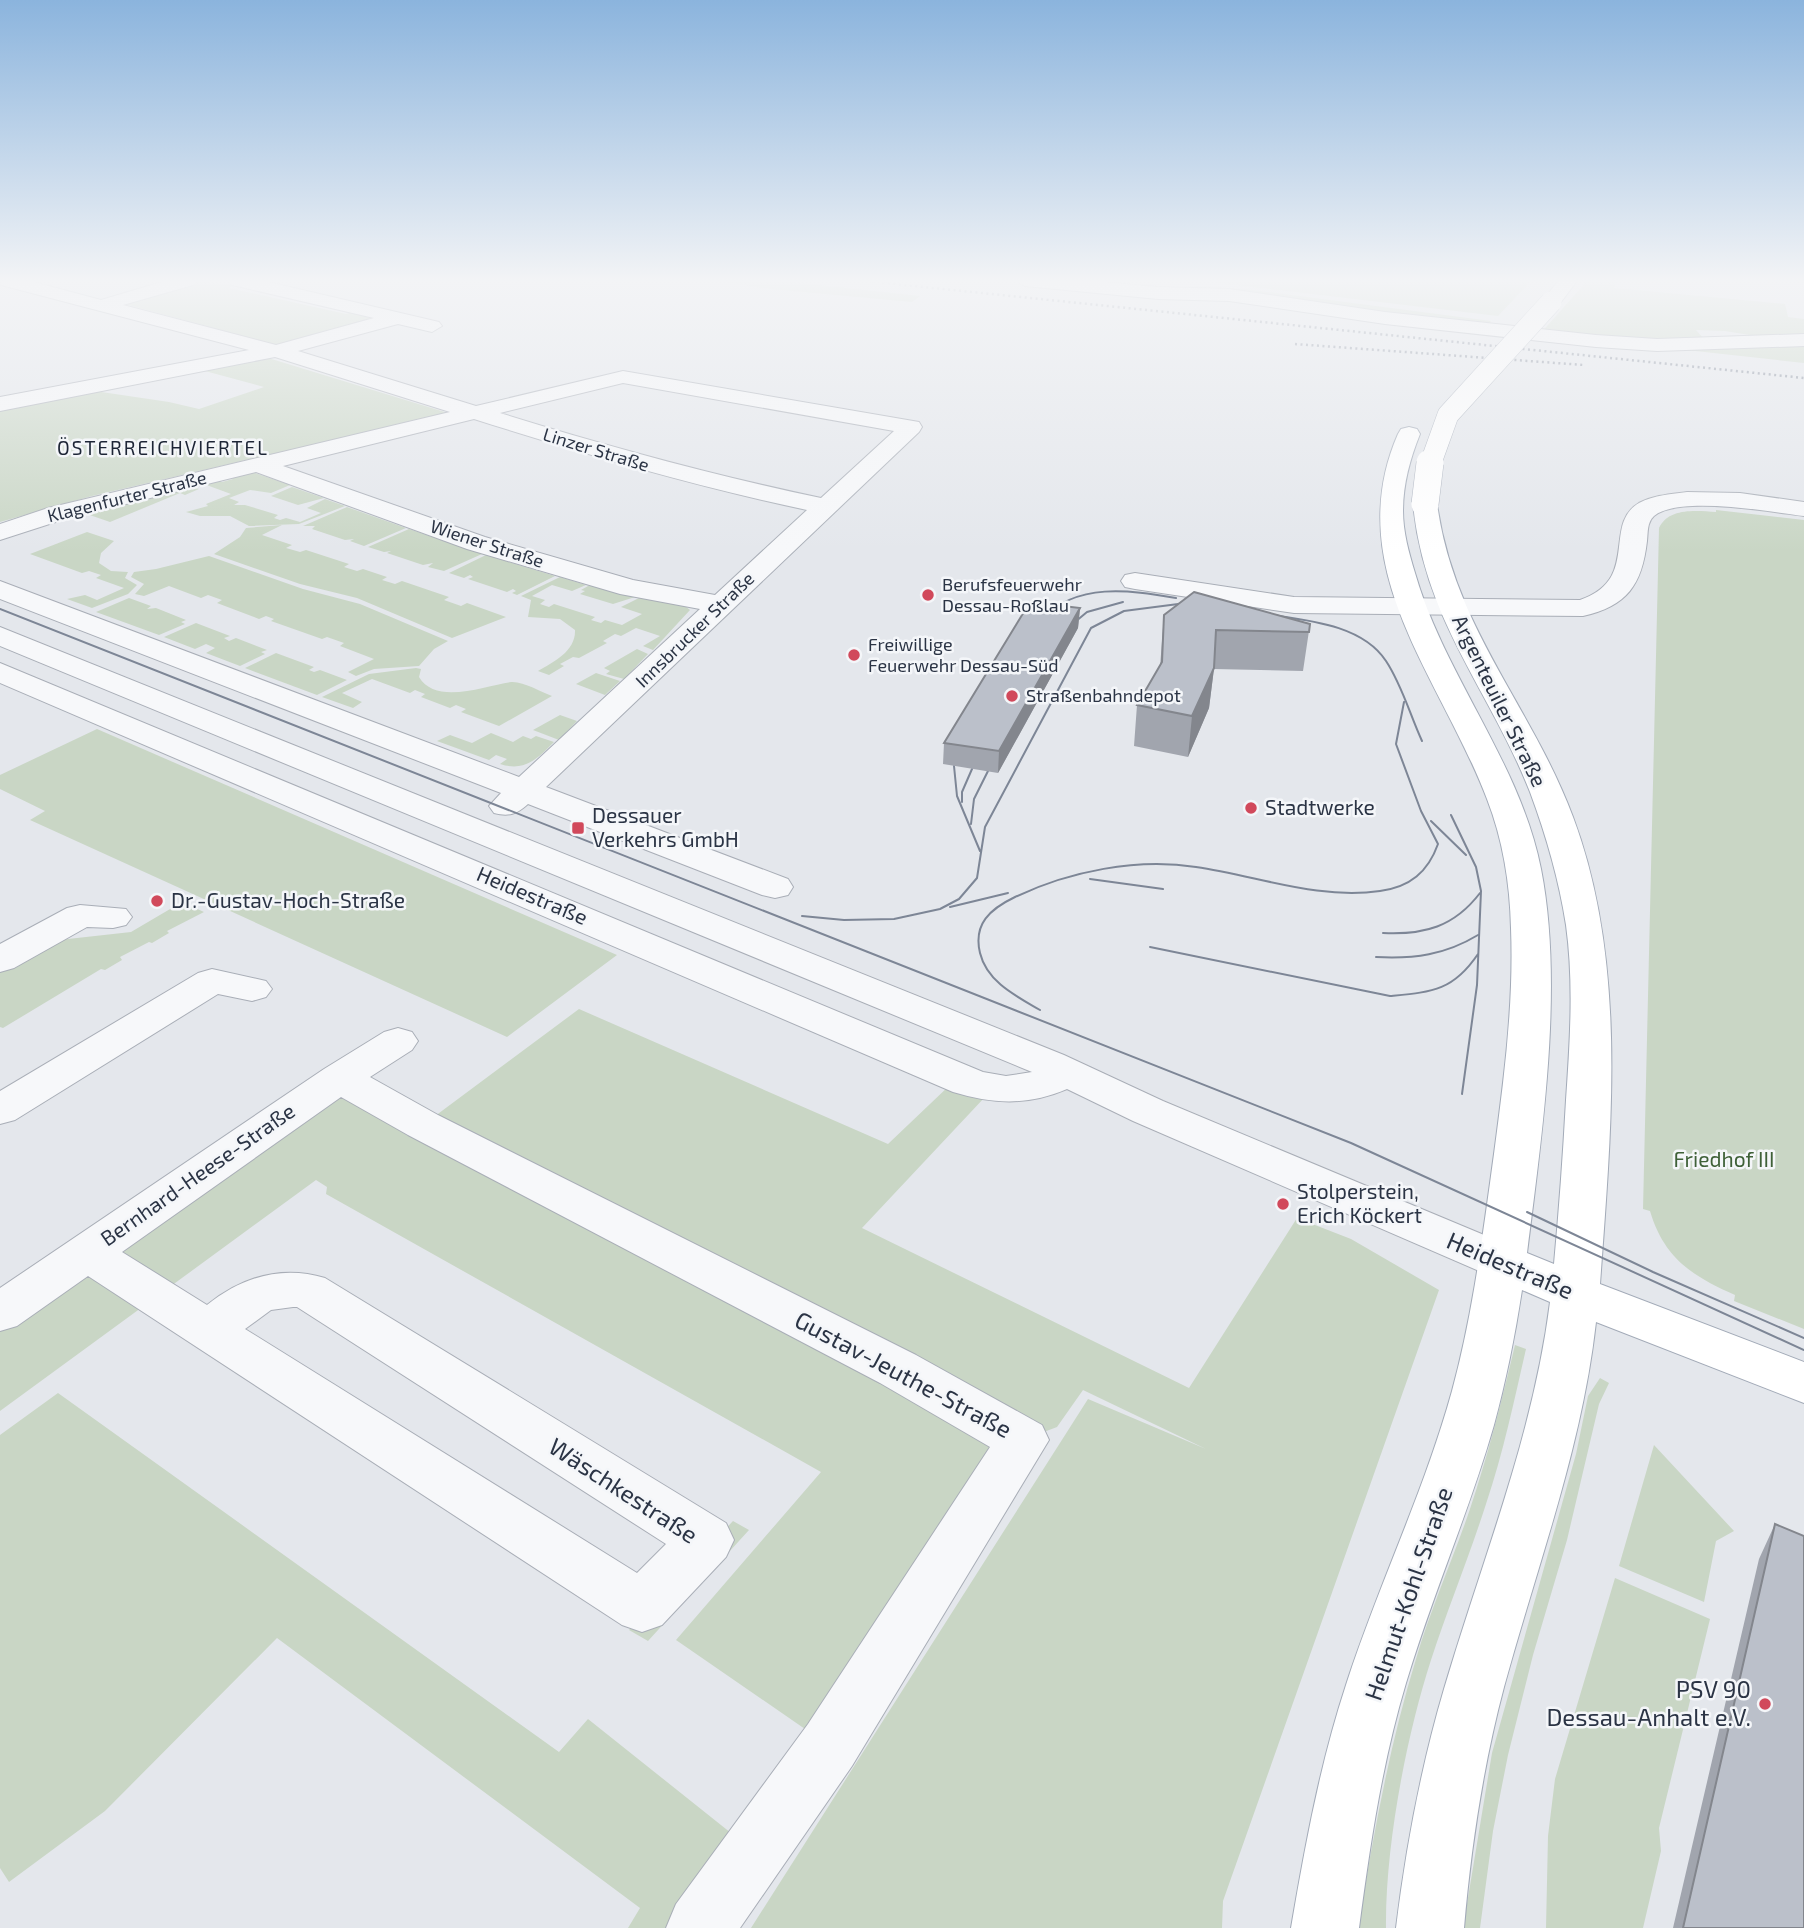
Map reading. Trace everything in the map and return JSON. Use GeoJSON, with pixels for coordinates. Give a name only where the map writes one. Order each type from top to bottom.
{"type":"FeatureCollection","features":[{"type":"Feature","properties":{"kind":"main road","name":"Argenteuiler Straße"},"geometry":{"type":"LineString","coordinates":[[1482,371],[1448,415],[1430,462],[1425,505],[1434,662],[1498,784],[1515,831],[1530,927],[1528,1029],[1503,1262]]}},
{"type":"Feature","properties":{"kind":"main road","name":"Argenteuiler Straße"},"geometry":{"type":"LineString","coordinates":[[1429,407],[1409,434],[1401,455],[1391,502],[1392,530],[1432,608],[1470,649],[1525,745],[1571,864],[1587,949],[1592,1036],[1575,1294]]}},
{"type":"Feature","properties":{"kind":"main road","name":"Heidestraße"},"geometry":{"type":"LineString","coordinates":[[1503,1262],[1575,1294],[1804,1383]]}},
{"type":"Feature","properties":{"kind":"main road","name":"Helmut-Kohl-Straße"},"geometry":{"type":"LineString","coordinates":[[1325,1928],[1336,1851],[1365,1722],[1390,1643],[1468,1424],[1494,1321],[1503,1262]]}},
{"type":"Feature","properties":{"kind":"main road"},"geometry":{"type":"LineString","coordinates":[[1430,1928],[1435,1879],[1454,1774],[1474,1688],[1541,1476],[1566,1368],[1575,1294]]}},
{"type":"Feature","properties":{"kind":"street"},"geometry":{"type":"LineString","coordinates":[[0,404],[173,371]]}},
{"type":"Feature","properties":{"kind":"street","name":"Linzer Straße"},"geometry":{"type":"LineString","coordinates":[[340,371],[644,465],[824,506]]}},
{"type":"Feature","properties":{"kind":"street","name":"Klagenfurter Straße"},"geometry":{"type":"LineString","coordinates":[[0,532],[57,513],[623,377],[911,426]]}},
{"type":"Feature","properties":{"kind":"street"},"geometry":{"type":"LineString","coordinates":[[20,381],[59,393]]}},
{"type":"Feature","properties":{"kind":"street","name":"Innsbrucker Straße"},"geometry":{"type":"LineString","coordinates":[[475,829],[522,792],[615,707],[911,426]]}},
{"type":"Feature","properties":{"kind":"street","name":"Wiener Straße"},"geometry":{"type":"LineString","coordinates":[[258,465],[476,543],[631,588],[721,604]]}},
{"type":"Feature","properties":{"kind":"street"},"geometry":{"type":"LineString","coordinates":[[1135,582],[1294,605],[1583,608],[1606,601],[1628,576],[1640,513],[1661,503],[1709,499],[1804,509]]}},
{"type":"Feature","properties":{"kind":"street"},"geometry":{"type":"LineString","coordinates":[[0,589],[522,792],[775,887]]}},
{"type":"Feature","properties":{"kind":"street","name":"Heidestraße"},"geometry":{"type":"LineString","coordinates":[[0,636],[1066,1072],[1160,1116],[1503,1262]]}},
{"type":"Feature","properties":{"kind":"street","name":"Heidestraße"},"geometry":{"type":"LineString","coordinates":[[0,672],[968,1082],[997,1089],[1029,1088],[1049,1083],[1066,1072]]}},
{"type":"Feature","properties":{"kind":"street"},"geometry":{"type":"LineString","coordinates":[[0,960],[80,916],[113,917]]}},
{"type":"Feature","properties":{"kind":"street"},"geometry":{"type":"LineString","coordinates":[[0,1110],[212,981],[251,989]]}},
{"type":"Feature","properties":{"kind":"street","name":"Bernhard-Heese-Straße"},"geometry":{"type":"LineString","coordinates":[[0,1313],[339,1078],[398,1041]]}},
{"type":"Feature","properties":{"kind":"street","name":"Gustav-Jeuthe-Straße"},"geometry":{"type":"LineString","coordinates":[[339,1078],[435,1132],[898,1369],[1023,1440],[830,1745],[700,1928]]}},
{"type":"Feature","properties":{"kind":"street","name":"Wäschkestraße"},"geometry":{"type":"LineString","coordinates":[[87,1252],[210,1331],[642,1607],[706,1540],[308,1291],[287,1287],[255,1296],[210,1331]]}},
{"type":"Feature","properties":{"kind":"green space"},"geometry":{"type":"Polygon","coordinates":[[[205,371],[311,371],[448,413],[92,496],[0,522],[0,408],[88,390],[199,409],[264,387],[205,371]]]}},
{"type":"Feature","properties":{"kind":"green space"},"geometry":{"type":"Polygon","coordinates":[[[255,473],[290,485],[271,493],[250,490],[229,498],[239,502],[234,505],[245,505],[278,515],[274,518],[280,520],[286,518],[300,522],[321,513],[307,508],[325,499],[345,506],[299,524],[249,526],[230,516],[200,516],[186,512],[208,506],[206,504],[231,494],[201,483],[218,479],[222,482],[233,479],[231,476],[255,473]]]}},
{"type":"Feature","properties":{"kind":"green space"},"geometry":{"type":"Polygon","coordinates":[[[190,486],[199,489],[185,495],[180,493],[110,522],[81,512],[190,486]]]}},
{"type":"Feature","properties":{"kind":"green space"},"geometry":{"type":"Polygon","coordinates":[[[292,487],[324,498],[298,505],[271,496],[292,487]]]}},
{"type":"Feature","properties":{"kind":"green space"},"geometry":{"type":"Polygon","coordinates":[[[347,507],[406,528],[364,546],[350,541],[354,539],[345,540],[312,529],[315,526],[303,526],[347,507]]]}},
{"type":"Feature","properties":{"kind":"green space","name":"Friedhof III"},"geometry":{"type":"Polygon","coordinates":[[[1716,510],[1804,520],[1804,1329],[1734,1301],[1735,1295],[1682,1264],[1663,1241],[1650,1211],[1643,1209],[1659,528],[1669,516],[1676,513],[1716,510]]]}},
{"type":"Feature","properties":{"kind":"green space"},"geometry":{"type":"Polygon","coordinates":[[[282,525],[262,535],[292,545],[286,548],[300,552],[306,550],[349,564],[344,567],[357,571],[363,569],[387,577],[382,580],[395,584],[402,581],[449,597],[444,600],[461,606],[467,603],[506,617],[452,638],[357,598],[300,584],[214,554],[240,537],[246,528],[282,525]]]}},
{"type":"Feature","properties":{"kind":"green space"},"geometry":{"type":"Polygon","coordinates":[[[409,529],[482,554],[444,571],[428,567],[433,563],[423,565],[387,553],[391,551],[384,552],[368,547],[409,529]]]}},
{"type":"Feature","properties":{"kind":"green space"},"geometry":{"type":"Polygon","coordinates":[[[87,532],[114,541],[101,553],[99,563],[111,571],[128,572],[125,578],[137,585],[128,594],[92,608],[67,599],[85,595],[97,600],[124,588],[96,578],[101,575],[89,571],[82,573],[30,554],[87,532]]]}},
{"type":"Feature","properties":{"kind":"green space"},"geometry":{"type":"Polygon","coordinates":[[[486,555],[555,576],[517,595],[512,593],[516,591],[513,589],[507,592],[468,579],[473,577],[470,575],[464,578],[449,573],[486,555]]]}},
{"type":"Feature","properties":{"kind":"green space"},"geometry":{"type":"Polygon","coordinates":[[[209,556],[303,589],[360,604],[448,641],[434,649],[419,666],[374,669],[356,676],[348,672],[374,659],[340,646],[344,643],[327,637],[322,639],[271,621],[274,619],[266,616],[259,619],[217,603],[222,600],[208,595],[201,598],[169,586],[144,596],[135,594],[144,584],[131,577],[134,572],[209,556]]]}},
{"type":"Feature","properties":{"kind":"green space"},"geometry":{"type":"Polygon","coordinates":[[[560,577],[586,585],[572,591],[552,585],[532,596],[545,600],[540,604],[549,607],[554,604],[595,617],[591,620],[601,623],[605,620],[622,625],[642,614],[621,607],[639,598],[685,606],[690,610],[653,650],[643,646],[660,636],[636,628],[621,636],[615,634],[603,641],[607,643],[579,658],[573,657],[560,664],[564,666],[549,675],[538,671],[568,650],[575,630],[560,619],[528,617],[531,600],[521,596],[560,577]]]}},
{"type":"Feature","properties":{"kind":"green space"},"geometry":{"type":"Polygon","coordinates":[[[588,586],[635,597],[613,604],[580,594],[585,591],[581,590],[588,586]]]}},
{"type":"Feature","properties":{"kind":"green space"},"geometry":{"type":"Polygon","coordinates":[[[129,598],[151,606],[147,609],[156,608],[186,620],[181,622],[185,624],[159,635],[96,612],[129,598]]]}},
{"type":"Feature","properties":{"kind":"green space"},"geometry":{"type":"Polygon","coordinates":[[[196,623],[230,636],[224,638],[229,641],[236,638],[267,650],[261,652],[265,654],[240,666],[206,653],[215,648],[206,644],[195,649],[164,637],[196,623]]]}},
{"type":"Feature","properties":{"kind":"green space"},"geometry":{"type":"Polygon","coordinates":[[[637,649],[648,654],[624,679],[606,674],[610,671],[604,668],[637,649]]]}},
{"type":"Feature","properties":{"kind":"green space"},"geometry":{"type":"Polygon","coordinates":[[[276,653],[314,667],[309,670],[314,672],[320,670],[347,680],[317,695],[245,668],[276,653]]]}},
{"type":"Feature","properties":{"kind":"green space"},"geometry":{"type":"Polygon","coordinates":[[[421,669],[419,677],[427,686],[437,690],[462,692],[516,682],[552,696],[499,726],[461,712],[466,709],[456,705],[450,708],[421,697],[425,694],[415,690],[410,693],[372,679],[342,693],[362,702],[353,708],[322,697],[369,674],[421,669]]]}},
{"type":"Feature","properties":{"kind":"green space"},"geometry":{"type":"Polygon","coordinates":[[[596,673],[620,681],[605,695],[576,684],[596,673]]]}},
{"type":"Feature","properties":{"kind":"green space"},"geometry":{"type":"Polygon","coordinates":[[[560,715],[577,721],[559,740],[533,730],[560,715]]]}},
{"type":"Feature","properties":{"kind":"green space"},"geometry":{"type":"Polygon","coordinates":[[[97,729],[617,955],[507,1037],[30,820],[45,811],[0,789],[0,775],[97,729]]]}},
{"type":"Feature","properties":{"kind":"green space"},"geometry":{"type":"Polygon","coordinates":[[[491,733],[513,742],[523,736],[531,739],[536,736],[554,742],[536,759],[524,765],[509,766],[500,764],[507,759],[496,755],[489,760],[437,741],[450,735],[472,743],[491,733]]]}},
{"type":"Feature","properties":{"kind":"green space"},"geometry":{"type":"Polygon","coordinates":[[[182,902],[204,912],[167,931],[169,933],[152,943],[149,942],[120,957],[122,960],[105,970],[101,969],[3,1028],[0,1027],[0,965],[50,941],[131,932],[182,902]]]}},
{"type":"Feature","properties":{"kind":"green space"},"geometry":{"type":"Polygon","coordinates":[[[579,1009],[888,1144],[951,1084],[985,1097],[862,1228],[1189,1388],[1297,1218],[1351,1239],[1439,1290],[1223,1901],[1222,1928],[751,1928],[1088,1399],[1206,1449],[1083,1390],[1057,1427],[1023,1440],[805,1729],[676,1640],[821,1472],[326,1194],[327,1187],[316,1180],[0,1411],[0,1313],[339,1078],[423,1125],[579,1009]]]}},
{"type":"Feature","properties":{"kind":"green space"},"geometry":{"type":"Polygon","coordinates":[[[1515,1345],[1526,1349],[1503,1447],[1431,1660],[1413,1723],[1393,1828],[1386,1928],[1358,1928],[1382,1792],[1406,1692],[1428,1621],[1477,1489],[1515,1345]]]}},
{"type":"Feature","properties":{"kind":"green space"},"geometry":{"type":"Polygon","coordinates":[[[1600,1378],[1609,1383],[1599,1404],[1567,1540],[1533,1655],[1508,1755],[1493,1831],[1480,1928],[1463,1928],[1492,1753],[1576,1454],[1588,1396],[1600,1378]]]}},
{"type":"Feature","properties":{"kind":"green space"},"geometry":{"type":"Polygon","coordinates":[[[58,1393],[559,1752],[588,1719],[736,1837],[672,1928],[628,1928],[640,1908],[277,1638],[105,1811],[9,1882],[0,1868],[0,1435],[58,1393]]]}},
{"type":"Feature","properties":{"kind":"green space"},"geometry":{"type":"Polygon","coordinates":[[[1654,1445],[1734,1531],[1716,1541],[1704,1602],[1619,1566],[1654,1445]]]}},
{"type":"Feature","properties":{"kind":"green space"},"geometry":{"type":"Polygon","coordinates":[[[733,1521],[749,1530],[648,1641],[629,1630],[733,1521]]]}},
{"type":"Feature","properties":{"kind":"green space"},"geometry":{"type":"Polygon","coordinates":[[[1615,1578],[1710,1619],[1659,1828],[1661,1851],[1643,1928],[1546,1928],[1548,1836],[1555,1779],[1615,1578]]]}},
{"type":"Feature","properties":{"kind":"building"},"geometry":{"type":"Polygon","coordinates":[[[1194,592],[1310,624],[1309,632],[1216,630],[1214,668],[1192,716],[1137,705],[1162,662],[1164,615],[1194,592]]]}},
{"type":"Feature","properties":{"kind":"building","name":"Straßenbahndepot"},"geometry":{"type":"Polygon","coordinates":[[[1030,602],[1080,608],[999,751],[944,743],[1030,602]]]}},
{"type":"Feature","properties":{"kind":"building","name":"PSV 90 Dessau-Anhalt e.V."},"geometry":{"type":"Polygon","coordinates":[[[1775,1524],[1804,1536],[1804,1928],[1683,1928],[1775,1524]]]}},
{"type":"Feature","properties":{"kind":"tram line"},"geometry":{"type":"LineString","coordinates":[[1041,619],[1055,607],[1088,594],[1122,591],[1176,598]]}},
{"type":"Feature","properties":{"kind":"tram line"},"geometry":{"type":"LineString","coordinates":[[1069,627],[1087,612],[1123,602]]}},
{"type":"Feature","properties":{"kind":"tram line"},"geometry":{"type":"LineString","coordinates":[[802,916],[844,920],[894,919],[940,909],[959,899],[977,878],[985,827],[1091,628],[1124,611],[1186,603]]}},
{"type":"Feature","properties":{"kind":"tram line"},"geometry":{"type":"LineString","coordinates":[[0,609],[1351,1143],[1804,1350]]}},
{"type":"Feature","properties":{"kind":"tram line"},"geometry":{"type":"LineString","coordinates":[[1266,614],[1348,631],[1376,649],[1397,680],[1422,741]]}},
{"type":"Feature","properties":{"kind":"tram line"},"geometry":{"type":"LineString","coordinates":[[1040,1010],[1004,987],[989,972],[980,953],[979,934],[981,926],[998,907],[1015,897],[1058,880],[1104,869],[1150,864],[1196,867],[1288,886],[1334,892],[1380,891],[1409,882],[1429,863],[1438,844],[1421,811],[1396,744],[1404,702]]}},
{"type":"Feature","properties":{"kind":"tram line"},"geometry":{"type":"LineString","coordinates":[[954,766],[957,796],[980,851]]}},
{"type":"Feature","properties":{"kind":"tram line"},"geometry":{"type":"LineString","coordinates":[[962,802],[962,792],[972,769]]}},
{"type":"Feature","properties":{"kind":"tram line"},"geometry":{"type":"LineString","coordinates":[[971,824],[974,799],[988,771]]}},
{"type":"Feature","properties":{"kind":"tram line"},"geometry":{"type":"LineString","coordinates":[[1451,815],[1476,867],[1481,891],[1477,985],[1462,1094]]}},
{"type":"Feature","properties":{"kind":"tram line"},"geometry":{"type":"LineString","coordinates":[[1431,821],[1466,855]]}},
{"type":"Feature","properties":{"kind":"tram line"},"geometry":{"type":"LineString","coordinates":[[1090,879],[1163,889]]}},
{"type":"Feature","properties":{"kind":"tram line"},"geometry":{"type":"LineString","coordinates":[[950,907],[1008,893]]}},
{"type":"Feature","properties":{"kind":"tram line"},"geometry":{"type":"LineString","coordinates":[[1383,933],[1412,932],[1437,926],[1460,914],[1480,893]]}},
{"type":"Feature","properties":{"kind":"tram line"},"geometry":{"type":"LineString","coordinates":[[1376,957],[1429,954],[1466,942],[1478,935]]}},
{"type":"Feature","properties":{"kind":"tram line"},"geometry":{"type":"LineString","coordinates":[[1150,947],[1390,996],[1430,991],[1440,987],[1460,976],[1478,954]]}},
{"type":"Feature","properties":{"kind":"tram line"},"geometry":{"type":"LineString","coordinates":[[1527,1212],[1653,1272],[1804,1338]]}},
{"type":"Feature","properties":{"kind":"railway"},"geometry":{"type":"LineString","coordinates":[[1736,371],[1804,378]]}},
{"type":"Feature","properties":{"kind":"place","name":"Berufsfeuerwehr Dessau-Roßlau"},"geometry":{"type":"Point","coordinates":[928,595]}},
{"type":"Feature","properties":{"kind":"place","name":"Freiwillige Feuerwehr Dessau-Süd"},"geometry":{"type":"Point","coordinates":[854,655]}},
{"type":"Feature","properties":{"kind":"place","name":"Straßenbahndepot"},"geometry":{"type":"Point","coordinates":[1012,696]}},
{"type":"Feature","properties":{"kind":"place","name":"Stadtwerke"},"geometry":{"type":"Point","coordinates":[1251,808]}},
{"type":"Feature","properties":{"kind":"place","name":"Dessauer Verkehrs GmbH"},"geometry":{"type":"Point","coordinates":[578,828]}},
{"type":"Feature","properties":{"kind":"place","name":"Dr.-Gustav-Hoch-Straße"},"geometry":{"type":"Point","coordinates":[157,901]}},
{"type":"Feature","properties":{"kind":"place","name":"Stolperstein, Erich Köckert"},"geometry":{"type":"Point","coordinates":[1283,1204]}},
{"type":"Feature","properties":{"kind":"place","name":"PSV 90 Dessau-Anhalt e.V."},"geometry":{"type":"Point","coordinates":[1765,1704]}},
{"type":"Feature","properties":{"kind":"district","name":"ÖSTERREICHVIERTEL"},"geometry":{"type":"Point","coordinates":[163,448]}}]}
